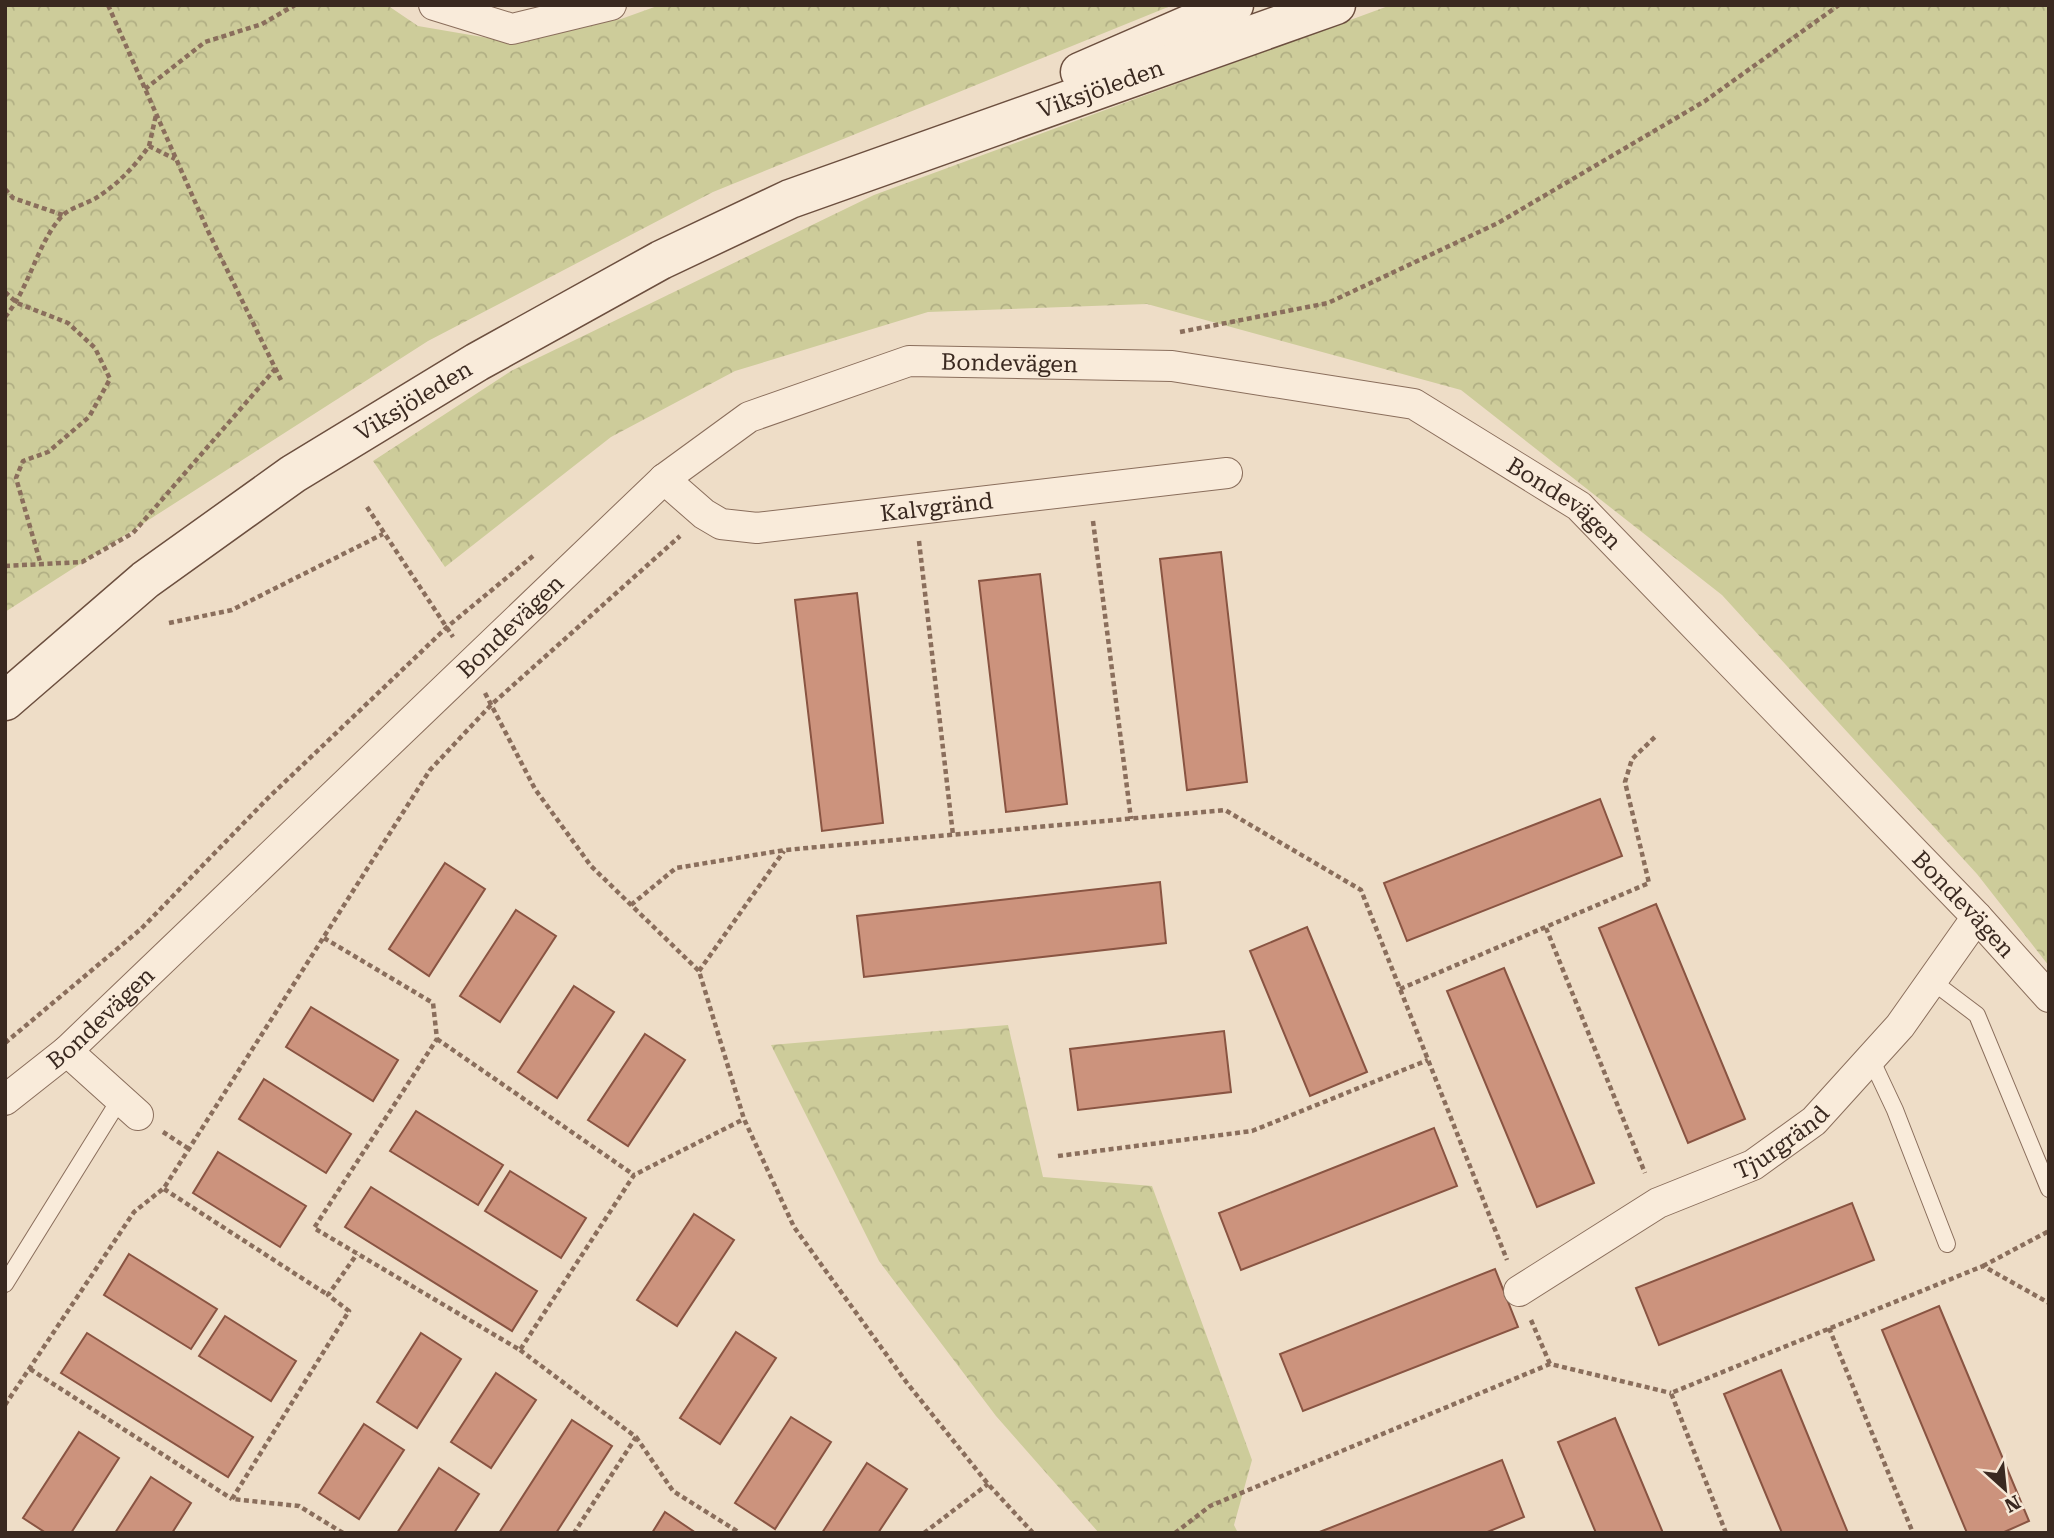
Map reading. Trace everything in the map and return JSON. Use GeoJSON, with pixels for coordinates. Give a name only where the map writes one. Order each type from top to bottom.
{"type":"FeatureCollection","features":[{"type":"Feature","properties":{"kind":"main road","name":"Viksjöleden"},"geometry":{"type":"LineString","coordinates":[[866,171],[1148,41],[1234,5]]}},
{"type":"Feature","properties":{"kind":"main road","name":"Viksjöleden"},"geometry":{"type":"LineString","coordinates":[[5,701],[145,580],[293,474],[477,362],[661,260],[790,199],[1336,5]]}},
{"type":"Feature","properties":{"kind":"street"},"geometry":{"type":"LineString","coordinates":[[434,5],[512,29],[611,5]]}},
{"type":"Feature","properties":{"kind":"street","name":"Bondevägen"},"geometry":{"type":"LineString","coordinates":[[5,1100],[67,1051],[664,479],[749,417],[909,361],[1172,366],[1414,404],[1578,506],[1977,917],[2049,996]]}},
{"type":"Feature","properties":{"kind":"street","name":"Kalvgränd"},"geometry":{"type":"LineString","coordinates":[[664,479],[704,514],[721,524],[757,528],[1227,473]]}},
{"type":"Feature","properties":{"kind":"street","name":"Tjurgränd"},"geometry":{"type":"LineString","coordinates":[[1519,1291],[1658,1203],[1753,1165],[1814,1121],[1900,1026],[1977,917]]}},
{"type":"Feature","properties":{"kind":"street"},"geometry":{"type":"LineString","coordinates":[[67,1051],[129,1107]]}},
{"type":"Feature","properties":{"kind":"lane"},"geometry":{"type":"LineString","coordinates":[[1932,981],[1977,1015],[2049,1189]]}},
{"type":"Feature","properties":{"kind":"lane"},"geometry":{"type":"LineString","coordinates":[[1871,1059],[1895,1110],[1947,1244]]}},
{"type":"Feature","properties":{"kind":"lane"},"geometry":{"type":"LineString","coordinates":[[5,1284],[129,1107]]}},
{"type":"Feature","properties":{"kind":"path"},"geometry":{"type":"LineString","coordinates":[[108,5],[208,231],[281,380]]}},
{"type":"Feature","properties":{"kind":"path"},"geometry":{"type":"LineString","coordinates":[[145,89],[205,42],[262,24],[295,5]]}},
{"type":"Feature","properties":{"kind":"path"},"geometry":{"type":"LineString","coordinates":[[1182,332],[1328,303],[1497,223],[1704,101],[1839,5]]}},
{"type":"Feature","properties":{"kind":"path"},"geometry":{"type":"LineString","coordinates":[[5,317],[17,303],[44,245],[63,215],[98,197],[132,170],[149,146],[156,114]]}},
{"type":"Feature","properties":{"kind":"path"},"geometry":{"type":"LineString","coordinates":[[149,146],[176,159]]}},
{"type":"Feature","properties":{"kind":"path"},"geometry":{"type":"LineString","coordinates":[[5,189],[13,198],[63,215]]}},
{"type":"Feature","properties":{"kind":"path"},"geometry":{"type":"LineString","coordinates":[[5,292],[17,303],[68,323],[95,348],[110,379],[89,417],[48,452],[23,461],[16,478],[41,565]]}},
{"type":"Feature","properties":{"kind":"path"},"geometry":{"type":"LineString","coordinates":[[5,566],[82,562],[133,533],[276,368]]}},
{"type":"Feature","properties":{"kind":"path"},"geometry":{"type":"LineString","coordinates":[[1090,488],[1131,819]]}},
{"type":"Feature","properties":{"kind":"path"},"geometry":{"type":"LineString","coordinates":[[367,507],[471,665],[535,789],[591,866],[699,971],[744,1119],[794,1227],[906,1384],[988,1484],[1033,1533]]}},
{"type":"Feature","properties":{"kind":"path"},"geometry":{"type":"LineString","coordinates":[[916,509],[953,835]]}},
{"type":"Feature","properties":{"kind":"path"},"geometry":{"type":"LineString","coordinates":[[5,1405],[134,1212],[164,1188],[430,770],[491,705],[704,514]]}},
{"type":"Feature","properties":{"kind":"path"},"geometry":{"type":"LineString","coordinates":[[169,623],[232,610],[383,534]]}},
{"type":"Feature","properties":{"kind":"path"},"geometry":{"type":"LineString","coordinates":[[5,1043],[141,929],[268,798],[447,627]]}},
{"type":"Feature","properties":{"kind":"path"},"geometry":{"type":"LineString","coordinates":[[1400,989],[1649,883],[1625,782],[1632,759],[1657,735]]}},
{"type":"Feature","properties":{"kind":"path"},"geometry":{"type":"LineString","coordinates":[[631,905],[676,868],[785,850],[1225,810],[1361,890],[1550,1364]]}},
{"type":"Feature","properties":{"kind":"path"},"geometry":{"type":"LineString","coordinates":[[699,971],[785,850]]}},
{"type":"Feature","properties":{"kind":"path"},"geometry":{"type":"LineString","coordinates":[[1546,928],[1658,1203]]}},
{"type":"Feature","properties":{"kind":"path"},"geometry":{"type":"LineString","coordinates":[[324,938],[433,1003],[437,1039],[314,1228],[520,1350],[636,1437],[673,1491],[740,1533]]}},
{"type":"Feature","properties":{"kind":"path"},"geometry":{"type":"LineString","coordinates":[[437,1039],[634,1175]]}},
{"type":"Feature","properties":{"kind":"path"},"geometry":{"type":"LineString","coordinates":[[1058,1156],[1252,1131],[1428,1060]]}},
{"type":"Feature","properties":{"kind":"path"},"geometry":{"type":"LineString","coordinates":[[520,1350],[634,1175],[744,1119]]}},
{"type":"Feature","properties":{"kind":"path"},"geometry":{"type":"LineString","coordinates":[[164,1188],[349,1311],[232,1499]]}},
{"type":"Feature","properties":{"kind":"path"},"geometry":{"type":"LineString","coordinates":[[1175,1533],[1210,1506],[1550,1364],[1671,1393],[1983,1266],[2049,1231]]}},
{"type":"Feature","properties":{"kind":"path"},"geometry":{"type":"LineString","coordinates":[[328,1295],[357,1254]]}},
{"type":"Feature","properties":{"kind":"path"},"geometry":{"type":"LineString","coordinates":[[1983,1266],[2049,1303]]}},
{"type":"Feature","properties":{"kind":"path"},"geometry":{"type":"LineString","coordinates":[[1829,1328],[1913,1533]]}},
{"type":"Feature","properties":{"kind":"path"},"geometry":{"type":"LineString","coordinates":[[30,1368],[232,1499],[299,1506],[343,1533]]}},
{"type":"Feature","properties":{"kind":"path"},"geometry":{"type":"LineString","coordinates":[[1671,1393],[1726,1533]]}},
{"type":"Feature","properties":{"kind":"path"},"geometry":{"type":"LineString","coordinates":[[574,1533],[636,1437]]}},
{"type":"Feature","properties":{"kind":"path"},"geometry":{"type":"LineString","coordinates":[[925,1533],[988,1484]]}},
{"type":"Feature","properties":{"kind":"green space"},"geometry":{"type":"Polygon","coordinates":[[[5,5],[387,5],[418,26],[500,40],[621,19],[660,5],[1173,5],[713,192],[428,341],[5,612],[5,5]]]}},
{"type":"Feature","properties":{"kind":"green space"},"geometry":{"type":"Polygon","coordinates":[[[1391,5],[2049,5],[2049,966],[1977,874],[1722,595],[1461,390],[1147,304],[928,312],[735,371],[611,437],[445,567],[373,461],[511,371],[874,195],[1391,5]]]}},
{"type":"Feature","properties":{"kind":"green space"},"geometry":{"type":"Polygon","coordinates":[[[1008,1025],[1043,1177],[1152,1186],[1252,1460],[1234,1525],[1238,1533],[1099,1533],[996,1416],[879,1261],[771,1045],[1008,1025]]]}},
{"type":"Feature","properties":{"kind":"building"},"geometry":{"type":"Polygon","coordinates":[[[1221,552],[1247,782],[1187,790],[1160,559],[1221,552]]]}},
{"type":"Feature","properties":{"kind":"building"},"geometry":{"type":"Polygon","coordinates":[[[1040,574],[1067,804],[1006,812],[979,581],[1040,574]]]}},
{"type":"Feature","properties":{"kind":"building"},"geometry":{"type":"Polygon","coordinates":[[[857,593],[883,823],[822,831],[795,600],[857,593]]]}},
{"type":"Feature","properties":{"kind":"building"},"geometry":{"type":"Polygon","coordinates":[[[1600,799],[1622,856],[1407,941],[1384,883],[1600,799]]]}},
{"type":"Feature","properties":{"kind":"building"},"geometry":{"type":"Polygon","coordinates":[[[445,863],[485,889],[429,976],[389,949],[445,863]]]}},
{"type":"Feature","properties":{"kind":"building"},"geometry":{"type":"Polygon","coordinates":[[[1160,882],[1166,943],[864,977],[857,916],[1160,882]]]}},
{"type":"Feature","properties":{"kind":"building"},"geometry":{"type":"Polygon","coordinates":[[[1656,904],[1745,1119],[1688,1143],[1599,928],[1656,904]]]}},
{"type":"Feature","properties":{"kind":"building"},"geometry":{"type":"Polygon","coordinates":[[[516,910],[556,936],[500,1022],[460,996],[516,910]]]}},
{"type":"Feature","properties":{"kind":"building"},"geometry":{"type":"Polygon","coordinates":[[[1307,927],[1367,1072],[1310,1096],[1250,951],[1307,927]]]}},
{"type":"Feature","properties":{"kind":"building"},"geometry":{"type":"Polygon","coordinates":[[[1504,968],[1594,1183],[1537,1207],[1447,991],[1504,968]]]}},
{"type":"Feature","properties":{"kind":"building"},"geometry":{"type":"Polygon","coordinates":[[[574,986],[614,1012],[557,1098],[518,1072],[574,986]]]}},
{"type":"Feature","properties":{"kind":"building"},"geometry":{"type":"Polygon","coordinates":[[[311,1007],[398,1060],[373,1101],[286,1047],[311,1007]]]}},
{"type":"Feature","properties":{"kind":"building"},"geometry":{"type":"Polygon","coordinates":[[[1224,1031],[1231,1092],[1078,1110],[1070,1049],[1224,1031]]]}},
{"type":"Feature","properties":{"kind":"building"},"geometry":{"type":"Polygon","coordinates":[[[645,1034],[685,1060],[628,1146],[588,1120],[645,1034]]]}},
{"type":"Feature","properties":{"kind":"building"},"geometry":{"type":"Polygon","coordinates":[[[264,1079],[351,1134],[326,1173],[239,1119],[264,1079]]]}},
{"type":"Feature","properties":{"kind":"building"},"geometry":{"type":"Polygon","coordinates":[[[416,1111],[503,1165],[478,1205],[390,1151],[416,1111]]]}},
{"type":"Feature","properties":{"kind":"building"},"geometry":{"type":"Polygon","coordinates":[[[1434,1128],[1457,1186],[1241,1270],[1219,1213],[1434,1128]]]}},
{"type":"Feature","properties":{"kind":"building"},"geometry":{"type":"Polygon","coordinates":[[[218,1152],[306,1206],[280,1247],[193,1193],[218,1152]]]}},
{"type":"Feature","properties":{"kind":"building"},"geometry":{"type":"Polygon","coordinates":[[[510,1171],[586,1218],[561,1258],[485,1211],[510,1171]]]}},
{"type":"Feature","properties":{"kind":"building"},"geometry":{"type":"Polygon","coordinates":[[[371,1187],[537,1291],[512,1331],[345,1227],[371,1187]]]}},
{"type":"Feature","properties":{"kind":"building"},"geometry":{"type":"Polygon","coordinates":[[[1852,1203],[1874,1260],[1659,1345],[1636,1288],[1852,1203]]]}},
{"type":"Feature","properties":{"kind":"building"},"geometry":{"type":"Polygon","coordinates":[[[694,1214],[734,1240],[677,1326],[637,1300],[694,1214]]]}},
{"type":"Feature","properties":{"kind":"building"},"geometry":{"type":"Polygon","coordinates":[[[129,1254],[217,1309],[191,1349],[104,1295],[129,1254]]]}},
{"type":"Feature","properties":{"kind":"building"},"geometry":{"type":"Polygon","coordinates":[[[1495,1269],[1518,1327],[1303,1411],[1280,1354],[1495,1269]]]}},
{"type":"Feature","properties":{"kind":"building"},"geometry":{"type":"Polygon","coordinates":[[[1939,1306],[2029,1521],[2002,1533],[1967,1533],[1882,1330],[1939,1306]]]}},
{"type":"Feature","properties":{"kind":"building"},"geometry":{"type":"Polygon","coordinates":[[[225,1316],[296,1361],[271,1401],[199,1356],[225,1316]]]}},
{"type":"Feature","properties":{"kind":"building"},"geometry":{"type":"Polygon","coordinates":[[[736,1332],[776,1358],[720,1444],[680,1418],[736,1332]]]}},
{"type":"Feature","properties":{"kind":"building"},"geometry":{"type":"Polygon","coordinates":[[[87,1333],[253,1437],[228,1477],[61,1373],[87,1333]]]}},
{"type":"Feature","properties":{"kind":"building"},"geometry":{"type":"Polygon","coordinates":[[[421,1333],[461,1359],[417,1428],[377,1402],[421,1333]]]}},
{"type":"Feature","properties":{"kind":"building"},"geometry":{"type":"Polygon","coordinates":[[[1781,1370],[1848,1533],[1782,1533],[1724,1394],[1781,1370]]]}},
{"type":"Feature","properties":{"kind":"building"},"geometry":{"type":"Polygon","coordinates":[[[496,1373],[536,1400],[491,1468],[451,1442],[496,1373]]]}},
{"type":"Feature","properties":{"kind":"building"},"geometry":{"type":"Polygon","coordinates":[[[791,1417],[831,1442],[775,1529],[735,1503],[791,1417]]]}},
{"type":"Feature","properties":{"kind":"building"},"geometry":{"type":"Polygon","coordinates":[[[1615,1418],[1663,1533],[1596,1533],[1558,1442],[1615,1418]]]}},
{"type":"Feature","properties":{"kind":"building"},"geometry":{"type":"Polygon","coordinates":[[[572,1420],[612,1446],[556,1533],[499,1533],[572,1420]]]}},
{"type":"Feature","properties":{"kind":"building"},"geometry":{"type":"Polygon","coordinates":[[[364,1424],[404,1450],[359,1519],[319,1493],[364,1424]]]}},
{"type":"Feature","properties":{"kind":"building"},"geometry":{"type":"Polygon","coordinates":[[[79,1432],[119,1458],[71,1533],[46,1533],[23,1518],[79,1432]]]}},
{"type":"Feature","properties":{"kind":"building"},"geometry":{"type":"Polygon","coordinates":[[[1502,1460],[1524,1517],[1485,1533],[1317,1533],[1502,1460]]]}},
{"type":"Feature","properties":{"kind":"building"},"geometry":{"type":"Polygon","coordinates":[[[867,1463],[907,1489],[878,1533],[822,1533],[867,1463]]]}},
{"type":"Feature","properties":{"kind":"building"},"geometry":{"type":"Polygon","coordinates":[[[439,1468],[479,1494],[454,1533],[397,1533],[439,1468]]]}},
{"type":"Feature","properties":{"kind":"building"},"geometry":{"type":"Polygon","coordinates":[[[151,1477],[191,1503],[172,1533],[115,1533],[151,1477]]]}},
{"type":"Feature","properties":{"kind":"building"},"geometry":{"type":"Polygon","coordinates":[[[665,1512],[696,1533],[652,1533],[665,1512]]]}}]}
